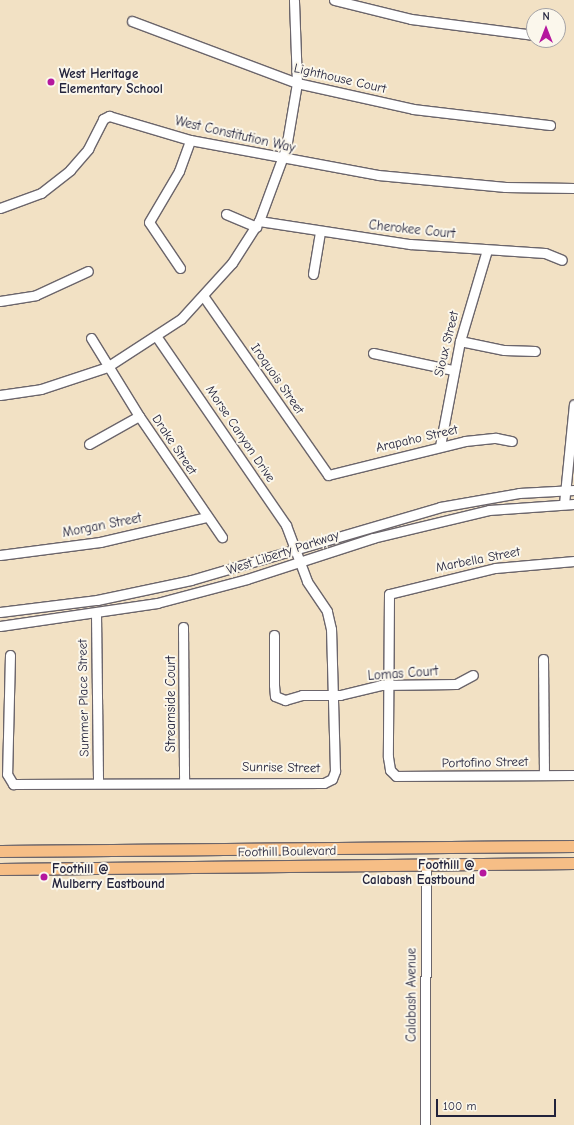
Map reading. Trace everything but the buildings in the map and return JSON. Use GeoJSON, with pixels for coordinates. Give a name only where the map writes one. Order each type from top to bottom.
{"type":"FeatureCollection","features":[{"type":"Feature","properties":{"kind":"main road","name":"Foothill Boulevard"},"geometry":{"type":"LineString","coordinates":[[0,850],[574,846]]}},
{"type":"Feature","properties":{"kind":"main road","name":"Foothill Boulevard"},"geometry":{"type":"LineString","coordinates":[[0,869],[574,863]]}},
{"type":"Feature","properties":{"kind":"street"},"geometry":{"type":"LineString","coordinates":[[0,395],[41,389],[107,367],[158,337],[204,297],[257,224],[284,160],[297,83],[294,0]]}},
{"type":"Feature","properties":{"kind":"street"},"geometry":{"type":"LineString","coordinates":[[334,0],[410,20],[526,34]]}},
{"type":"Feature","properties":{"kind":"street","name":"Lighthouse Court"},"geometry":{"type":"LineString","coordinates":[[132,21],[297,83],[413,109],[550,125]]}},
{"type":"Feature","properties":{"kind":"street","name":"West Constitution Way"},"geometry":{"type":"LineString","coordinates":[[0,208],[40,193],[70,170],[106,117],[190,140],[284,160],[378,175],[505,186],[574,188]]}},
{"type":"Feature","properties":{"kind":"street"},"geometry":{"type":"LineString","coordinates":[[180,268],[149,222],[179,171],[190,140]]}},
{"type":"Feature","properties":{"kind":"street","name":"Cherokee Court"},"geometry":{"type":"LineString","coordinates":[[226,214],[257,224],[487,250],[546,253],[562,260]]}},
{"type":"Feature","properties":{"kind":"street"},"geometry":{"type":"LineString","coordinates":[[313,274],[320,232]]}},
{"type":"Feature","properties":{"kind":"street","name":"Sioux Street"},"geometry":{"type":"LineString","coordinates":[[440,446],[453,370],[487,250]]}},
{"type":"Feature","properties":{"kind":"street"},"geometry":{"type":"LineString","coordinates":[[0,301],[36,295],[88,271]]}},
{"type":"Feature","properties":{"kind":"street","name":"Iroquois Street"},"geometry":{"type":"LineString","coordinates":[[204,297],[328,475]]}},
{"type":"Feature","properties":{"kind":"street","name":"Morse Canyon Drive"},"geometry":{"type":"LineString","coordinates":[[158,337],[286,525],[296,548]]}},
{"type":"Feature","properties":{"kind":"street","name":"Drake Street"},"geometry":{"type":"LineString","coordinates":[[91,338],[107,367],[139,416],[222,537]]}},
{"type":"Feature","properties":{"kind":"street"},"geometry":{"type":"LineString","coordinates":[[460,341],[504,350],[535,351]]}},
{"type":"Feature","properties":{"kind":"street"},"geometry":{"type":"LineString","coordinates":[[373,353],[453,370]]}},
{"type":"Feature","properties":{"kind":"street"},"geometry":{"type":"LineString","coordinates":[[564,504],[564,490],[574,404]]}},
{"type":"Feature","properties":{"kind":"street"},"geometry":{"type":"LineString","coordinates":[[89,444],[139,416]]}},
{"type":"Feature","properties":{"kind":"street","name":"Arapaho Street"},"geometry":{"type":"LineString","coordinates":[[328,475],[440,446],[496,438],[512,442]]}},
{"type":"Feature","properties":{"kind":"street","name":"West Liberty Parkway"},"geometry":{"type":"LineString","coordinates":[[0,612],[131,594],[211,575],[296,548],[446,505],[505,495],[574,490]]}},
{"type":"Feature","properties":{"kind":"street","name":"West Liberty Parkway"},"geometry":{"type":"LineString","coordinates":[[0,626],[96,614],[189,595],[300,561],[451,518],[489,510],[574,504]]}},
{"type":"Feature","properties":{"kind":"street","name":"Morgan Street"},"geometry":{"type":"LineString","coordinates":[[0,555],[100,542],[207,517]]}},
{"type":"Feature","properties":{"kind":"street","name":"Sunrise Street"},"geometry":{"type":"LineString","coordinates":[[10,655],[7,774],[13,784],[184,781],[324,783],[332,779],[335,771],[331,630],[327,611],[307,581],[296,548]]}},
{"type":"Feature","properties":{"kind":"street","name":"Marbella Street"},"geometry":{"type":"LineString","coordinates":[[389,685],[389,594],[495,568],[574,561]]}},
{"type":"Feature","properties":{"kind":"street","name":"Summer Place Street"},"geometry":{"type":"LineString","coordinates":[[96,614],[98,782]]}},
{"type":"Feature","properties":{"kind":"street","name":"Streamside Court"},"geometry":{"type":"LineString","coordinates":[[184,627],[184,781]]}},
{"type":"Feature","properties":{"kind":"street","name":"Lomas Court"},"geometry":{"type":"LineString","coordinates":[[274,635],[275,696],[285,700],[302,695],[332,695],[389,685],[456,684],[473,675]]}},
{"type":"Feature","properties":{"kind":"street"},"geometry":{"type":"LineString","coordinates":[[543,659],[544,775]]}},
{"type":"Feature","properties":{"kind":"street","name":"Portofino Street"},"geometry":{"type":"LineString","coordinates":[[389,685],[388,757],[390,770],[396,776],[574,775]]}},
{"type":"Feature","properties":{"kind":"street","name":"Calabash Avenue"},"geometry":{"type":"LineString","coordinates":[[425,1125],[426,864]]}},
{"type":"Feature","properties":{"kind":"place","name":"West Heritage Elementary School"},"geometry":{"type":"Point","coordinates":[51,82]}},
{"type":"Feature","properties":{"kind":"place","name":"Foothill @ Calabash Eastbound"},"geometry":{"type":"Point","coordinates":[483,873]}},
{"type":"Feature","properties":{"kind":"place","name":"Foothill @ Mulberry Eastbound"},"geometry":{"type":"Point","coordinates":[44,877]}}]}
